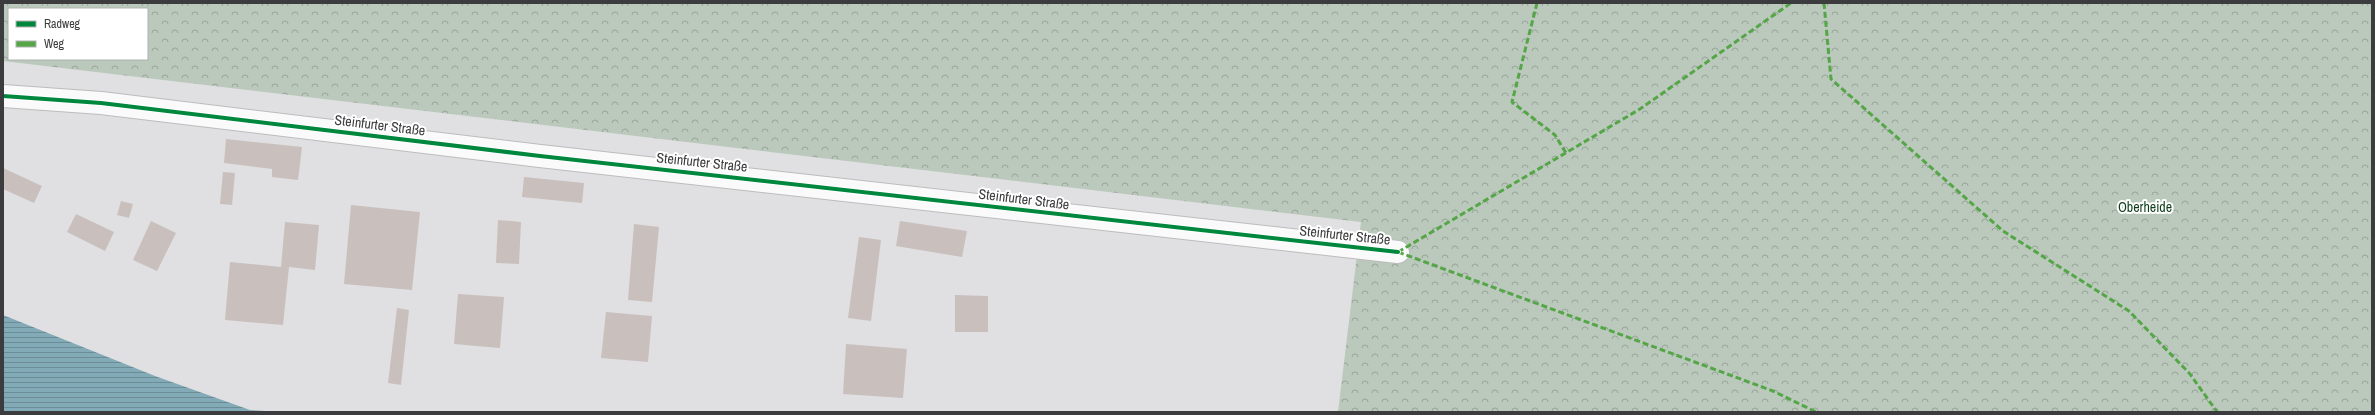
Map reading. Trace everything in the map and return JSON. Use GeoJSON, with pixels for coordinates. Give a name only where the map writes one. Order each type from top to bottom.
{"type":"FeatureCollection","features":[{"type":"Feature","properties":{"kind":"street","name":"Steinfurter Straße"},"geometry":{"type":"LineString","coordinates":[[3,96],[101,103],[540,156],[1398,252]]}},
{"type":"Feature","properties":{"kind":"green space","name":"Oberheide"},"geometry":{"type":"Polygon","coordinates":[[[3,3],[2372,3],[2372,412],[1338,412],[1361,222],[3,61],[3,3]]]}},
{"type":"Feature","properties":{"kind":"water"},"geometry":{"type":"Polygon","coordinates":[[[3,315],[155,376],[250,410],[280,412],[3,412],[3,315]]]}},
{"type":"Feature","properties":{"kind":"building"},"geometry":{"type":"Polygon","coordinates":[[[226,139],[302,147],[298,180],[272,177],[272,169],[224,163],[226,139]]]}},
{"type":"Feature","properties":{"kind":"building"},"geometry":{"type":"Polygon","coordinates":[[[3,168],[42,186],[34,203],[3,189],[3,168]]]}},
{"type":"Feature","properties":{"kind":"building"},"geometry":{"type":"Polygon","coordinates":[[[223,172],[235,173],[232,205],[220,204],[223,172]]]}},
{"type":"Feature","properties":{"kind":"building"},"geometry":{"type":"Polygon","coordinates":[[[524,177],[584,183],[582,203],[522,197],[524,177]]]}},
{"type":"Feature","properties":{"kind":"building"},"geometry":{"type":"Polygon","coordinates":[[[121,201],[133,204],[129,218],[117,215],[121,201]]]}},
{"type":"Feature","properties":{"kind":"building"},"geometry":{"type":"Polygon","coordinates":[[[351,205],[420,212],[412,290],[344,284],[351,205]]]}},
{"type":"Feature","properties":{"kind":"building"},"geometry":{"type":"Polygon","coordinates":[[[76,214],[114,232],[105,251],[67,232],[76,214]]]}},
{"type":"Feature","properties":{"kind":"building"},"geometry":{"type":"Polygon","coordinates":[[[498,220],[521,222],[519,264],[496,263],[498,220]]]}},
{"type":"Feature","properties":{"kind":"building"},"geometry":{"type":"Polygon","coordinates":[[[151,221],[176,233],[157,271],[133,260],[151,221]]]}},
{"type":"Feature","properties":{"kind":"building"},"geometry":{"type":"Polygon","coordinates":[[[900,221],[967,231],[962,257],[896,246],[900,221]]]}},
{"type":"Feature","properties":{"kind":"building"},"geometry":{"type":"Polygon","coordinates":[[[285,222],[319,225],[315,270],[289,267],[283,325],[225,320],[230,262],[281,267],[285,222]]]}},
{"type":"Feature","properties":{"kind":"building"},"geometry":{"type":"Polygon","coordinates":[[[634,224],[659,227],[652,302],[628,300],[634,224]]]}},
{"type":"Feature","properties":{"kind":"building"},"geometry":{"type":"Polygon","coordinates":[[[859,237],[881,240],[871,321],[848,318],[859,237]]]}},
{"type":"Feature","properties":{"kind":"building"},"geometry":{"type":"Polygon","coordinates":[[[458,294],[504,297],[500,348],[454,344],[458,294]]]}},
{"type":"Feature","properties":{"kind":"building"},"geometry":{"type":"Polygon","coordinates":[[[955,295],[988,296],[988,332],[955,332],[955,295]]]}},
{"type":"Feature","properties":{"kind":"building"},"geometry":{"type":"Polygon","coordinates":[[[397,308],[409,310],[401,385],[388,383],[397,308]]]}},
{"type":"Feature","properties":{"kind":"building"},"geometry":{"type":"Polygon","coordinates":[[[606,312],[652,316],[648,362],[601,358],[606,312]]]}},
{"type":"Feature","properties":{"kind":"building"},"geometry":{"type":"Polygon","coordinates":[[[846,344],[907,349],[903,398],[843,394],[846,344]]]}},
{"type":"Feature","properties":{"kind":"marked path"},"geometry":{"type":"LineString","coordinates":[[1537,3],[1512,102],[1555,135],[1566,153]]}},
{"type":"Feature","properties":{"kind":"marked path"},"geometry":{"type":"LineString","coordinates":[[1398,252],[1640,109],[1791,3]]}},
{"type":"Feature","properties":{"kind":"marked path"},"geometry":{"type":"LineString","coordinates":[[1824,3],[1831,79],[2003,231],[2129,311],[2190,374],[2217,412]]}},
{"type":"Feature","properties":{"kind":"marked path"},"geometry":{"type":"LineString","coordinates":[[1398,252],[1773,391],[1816,412]]}},
{"type":"Feature","properties":{"kind":"cycle path"},"geometry":{"type":"LineString","coordinates":[[3,96],[101,103],[540,156],[1398,252]]}}]}
